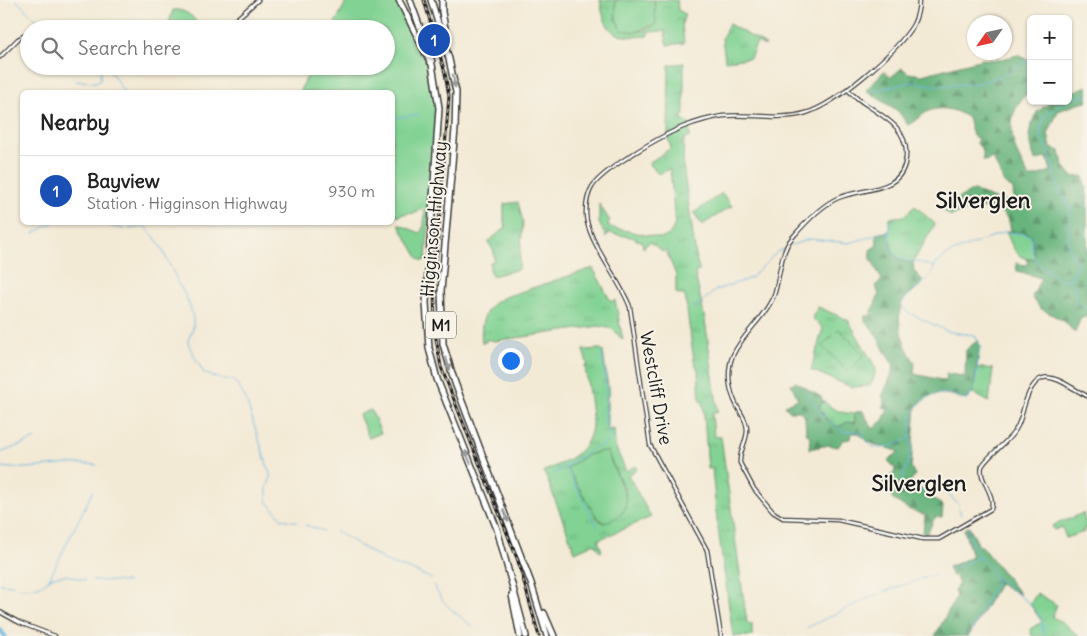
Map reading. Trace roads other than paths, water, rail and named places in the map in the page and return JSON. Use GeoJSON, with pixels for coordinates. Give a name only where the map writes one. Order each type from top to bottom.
{"type":"FeatureCollection","features":[{"type":"Feature","properties":{"kind":"highway"},"geometry":{"type":"LineString","coordinates":[[399,0],[433,66]]}},
{"type":"Feature","properties":{"kind":"highway","name":"Higginson Highway"},"geometry":{"type":"LineString","coordinates":[[410,0],[433,66],[439,108],[426,303],[428,338],[437,379],[492,512],[526,636]]}},
{"type":"Feature","properties":{"kind":"highway","name":"Higginson Highway"},"geometry":{"type":"LineString","coordinates":[[431,0],[449,59],[456,92],[441,291],[444,344],[454,383],[531,583],[547,636]]}},
{"type":"Feature","properties":{"kind":"highway"},"geometry":{"type":"LineString","coordinates":[[442,0],[442,12],[450,52],[449,59]]}},
{"type":"Feature","properties":{"kind":"highway"},"geometry":{"type":"LineString","coordinates":[[506,561],[520,636]]}},
{"type":"Feature","properties":{"kind":"highway"},"geometry":{"type":"LineString","coordinates":[[531,583],[554,636]]}},
{"type":"Feature","properties":{"kind":"street"},"geometry":{"type":"LineString","coordinates":[[235,20],[258,0]]}},
{"type":"Feature","properties":{"kind":"street"},"geometry":{"type":"LineString","coordinates":[[919,0],[917,15],[909,30],[882,59],[847,89],[858,100],[891,120],[904,143],[906,161],[900,174],[890,185],[836,199],[794,236],[788,246],[772,299],[734,353],[729,370],[730,384],[747,430],[740,463],[754,489],[773,512],[783,518],[838,520],[926,540],[937,540],[991,509],[992,500],[981,474],[982,466],[1015,431],[1029,392],[1036,380],[1044,377],[1052,378],[1087,396]]}},
{"type":"Feature","properties":{"kind":"street"},"geometry":{"type":"LineString","coordinates":[[0,56],[20,40]]}},
{"type":"Feature","properties":{"kind":"street","name":"Westcliff Drive"},"geometry":{"type":"LineString","coordinates":[[721,636],[708,554],[650,445],[630,307],[588,228],[585,214],[587,201],[592,187],[607,172],[683,127],[729,115],[782,117],[801,115],[821,108],[847,89]]}},
{"type":"Feature","properties":{"kind":"street"},"geometry":{"type":"LineString","coordinates":[[0,612],[54,636]]}},
{"type":"Feature","properties":{"kind":"waterway"},"geometry":{"type":"LineString","coordinates":[[16,0],[37,20]]}},
{"type":"Feature","properties":{"kind":"waterway"},"geometry":{"type":"LineString","coordinates":[[869,92],[911,82],[938,86],[980,83],[1009,73],[1022,62],[1027,62]]}},
{"type":"Feature","properties":{"kind":"waterway"},"geometry":{"type":"LineString","coordinates":[[76,81],[96,82],[100,80],[100,75]]}},
{"type":"Feature","properties":{"kind":"waterway"},"geometry":{"type":"LineString","coordinates":[[113,75],[123,90]]}},
{"type":"Feature","properties":{"kind":"waterway"},"geometry":{"type":"LineString","coordinates":[[1072,98],[1087,95]]}},
{"type":"Feature","properties":{"kind":"waterway"},"geometry":{"type":"LineString","coordinates":[[959,505],[941,486],[928,491],[911,490],[905,493],[901,489],[901,485],[909,459],[911,425],[915,410],[929,397],[942,393],[965,400],[969,399],[975,386],[980,346],[975,335],[949,332],[907,312],[901,305],[931,275],[936,264],[950,253],[1004,232],[1030,235],[1033,254],[1040,265],[1065,280],[1071,278],[1077,266],[1068,245],[1070,207],[1059,191],[1048,150],[1040,134],[1044,117],[1060,105]]}},
{"type":"Feature","properties":{"kind":"waterway"},"geometry":{"type":"LineString","coordinates":[[395,118],[419,115]]}},
{"type":"Feature","properties":{"kind":"waterway"},"geometry":{"type":"LineString","coordinates":[[889,221],[890,248],[897,256],[908,262],[916,261],[934,267]]}},
{"type":"Feature","properties":{"kind":"waterway"},"geometry":{"type":"LineString","coordinates":[[34,233],[49,225]]}},
{"type":"Feature","properties":{"kind":"waterway"},"geometry":{"type":"LineString","coordinates":[[108,225],[124,229]]}},
{"type":"Feature","properties":{"kind":"waterway"},"geometry":{"type":"LineString","coordinates":[[129,229],[144,226],[154,236],[177,280]]}},
{"type":"Feature","properties":{"kind":"waterway"},"geometry":{"type":"LineString","coordinates":[[792,245],[810,239],[849,243],[890,231]]}},
{"type":"Feature","properties":{"kind":"waterway"},"geometry":{"type":"LineString","coordinates":[[692,310],[716,290],[751,278],[777,252],[784,249]]}},
{"type":"Feature","properties":{"kind":"waterway"},"geometry":{"type":"LineString","coordinates":[[1070,280],[1074,286],[1076,302],[1087,309]]}},
{"type":"Feature","properties":{"kind":"waterway"},"geometry":{"type":"LineString","coordinates":[[177,282],[191,310],[193,329],[188,342],[192,352],[204,373],[223,380],[234,380],[245,397],[271,477],[267,488],[267,501],[282,519],[297,522]]}},
{"type":"Feature","properties":{"kind":"waterway"},"geometry":{"type":"LineString","coordinates":[[593,449],[605,444],[612,437],[605,427],[606,388],[602,353]]}},
{"type":"Feature","properties":{"kind":"waterway"},"geometry":{"type":"LineString","coordinates":[[806,394],[825,417]]}},
{"type":"Feature","properties":{"kind":"waterway"},"geometry":{"type":"LineString","coordinates":[[830,421],[843,432],[859,431],[870,445],[876,448],[892,446],[910,436]]}},
{"type":"Feature","properties":{"kind":"waterway"},"geometry":{"type":"LineString","coordinates":[[0,453],[36,439]]}},
{"type":"Feature","properties":{"kind":"waterway"},"geometry":{"type":"LineString","coordinates":[[553,474],[590,451]]}},
{"type":"Feature","properties":{"kind":"waterway"},"geometry":{"type":"LineString","coordinates":[[0,467],[97,465]]}},
{"type":"Feature","properties":{"kind":"waterway"},"geometry":{"type":"LineString","coordinates":[[565,466],[597,526]]}},
{"type":"Feature","properties":{"kind":"waterway"},"geometry":{"type":"LineString","coordinates":[[48,581],[93,491]]}},
{"type":"Feature","properties":{"kind":"waterway"},"geometry":{"type":"LineString","coordinates":[[959,509],[961,515]]}},
{"type":"Feature","properties":{"kind":"waterway"},"geometry":{"type":"LineString","coordinates":[[305,525],[324,531]]}},
{"type":"Feature","properties":{"kind":"waterway"},"geometry":{"type":"LineString","coordinates":[[967,527],[975,551],[994,574],[995,579],[995,585],[968,636]]}},
{"type":"Feature","properties":{"kind":"waterway"},"geometry":{"type":"LineString","coordinates":[[335,531],[391,564],[410,569],[432,579]]}},
{"type":"Feature","properties":{"kind":"waterway"},"geometry":{"type":"LineString","coordinates":[[951,570],[979,557]]}},
{"type":"Feature","properties":{"kind":"waterway"},"geometry":{"type":"LineString","coordinates":[[19,588],[35,587],[45,583],[52,577],[66,575],[85,580]]}},
{"type":"Feature","properties":{"kind":"waterway"},"geometry":{"type":"LineString","coordinates":[[921,579],[934,575]]}},
{"type":"Feature","properties":{"kind":"waterway"},"geometry":{"type":"LineString","coordinates":[[996,578],[1033,606]]}},
{"type":"Feature","properties":{"kind":"waterway"},"geometry":{"type":"LineString","coordinates":[[92,580],[127,582]]}},
{"type":"Feature","properties":{"kind":"waterway"},"geometry":{"type":"LineString","coordinates":[[883,592],[918,580]]}},
{"type":"Feature","properties":{"kind":"waterway"},"geometry":{"type":"LineString","coordinates":[[0,584],[13,585]]}},
{"type":"Feature","properties":{"kind":"waterway"},"geometry":{"type":"LineString","coordinates":[[434,585],[445,603],[472,626]]}},
{"type":"Feature","properties":{"kind":"waterway"},"geometry":{"type":"LineString","coordinates":[[806,628],[877,594]]}},
{"type":"Feature","properties":{"kind":"waterway"},"geometry":{"type":"LineString","coordinates":[[1035,609],[1041,618],[1044,636]]}},
{"type":"Feature","properties":{"kind":"waterway"},"geometry":{"type":"LineString","coordinates":[[0,630],[5,636]]}},
{"type":"Feature","properties":{"kind":"railway"},"geometry":{"type":"LineString","coordinates":[[424,0],[445,73],[449,96],[434,289],[435,333],[441,367],[518,561],[539,636]]}},
{"type":"Feature","properties":{"kind":"place","name":"Bayview"},"geometry":{"type":"Point","coordinates":[434,40]}},
{"type":"Feature","properties":{"kind":"district","name":"Silverglen"},"geometry":{"type":"Point","coordinates":[983,200]}},
{"type":"Feature","properties":{"kind":"district","name":"Silverglen"},"geometry":{"type":"Point","coordinates":[919,483]}}]}
